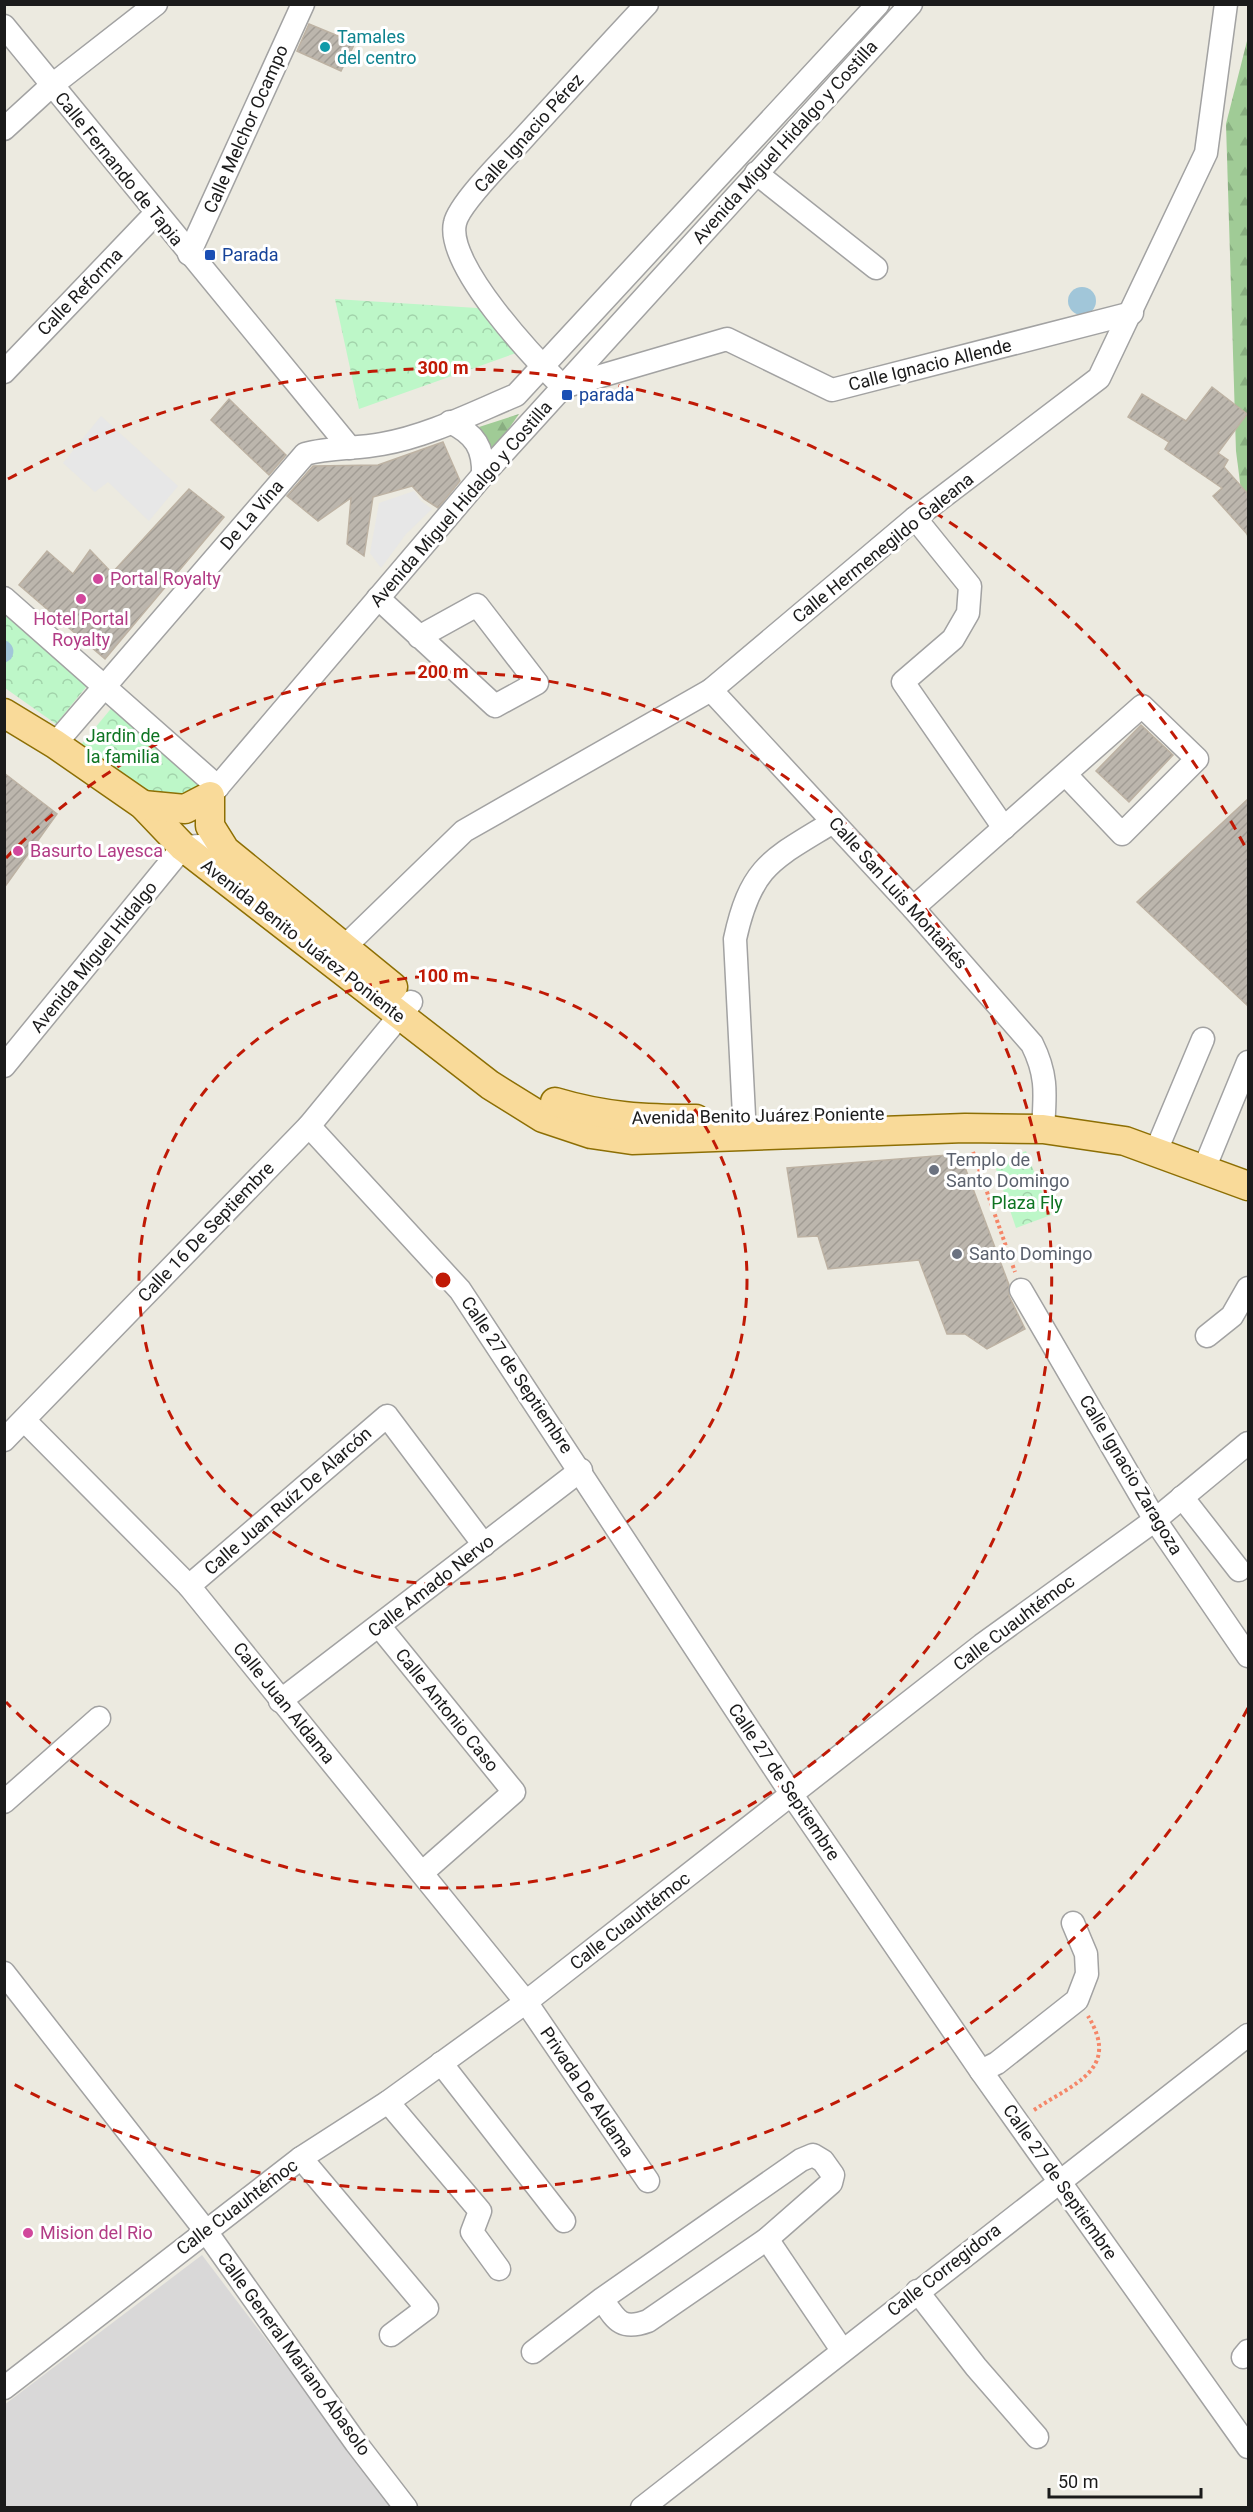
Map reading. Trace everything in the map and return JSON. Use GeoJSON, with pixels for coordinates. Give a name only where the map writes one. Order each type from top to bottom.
{"type":"FeatureCollection","features":[{"type":"Feature","properties":{"kind":"main road","name":"Avenida Benito Juárez Poniente"},"geometry":{"type":"LineString","coordinates":[[4,713],[55,744],[143,805],[183,848],[337,954],[405,1009],[490,1085],[553,1121],[591,1134],[632,1140],[745,1127],[961,1112],[1043,1122],[1116,1139],[1159,1144],[1206,1161],[1248,1169]]}},
{"type":"Feature","properties":{"kind":"main road"},"geometry":{"type":"LineString","coordinates":[[143,805],[185,809],[214,791]]}},
{"type":"Feature","properties":{"kind":"main road","name":"Avenida Benito Juárez Poniente"},"geometry":{"type":"LineString","coordinates":[[214,791],[210,826],[216,839],[225,850],[263,879],[337,954]]}},
{"type":"Feature","properties":{"kind":"main road","name":"Avenida Benito Juárez Poniente"},"geometry":{"type":"LineString","coordinates":[[745,1127],[965,1128],[1043,1122]]}},
{"type":"Feature","properties":{"kind":"main road","name":"Avenida Benito Juárez Poniente"},"geometry":{"type":"LineString","coordinates":[[1206,1161],[1248,1186]]}},
{"type":"Feature","properties":{"kind":"street"},"geometry":{"type":"LineString","coordinates":[[4,129],[51,86],[156,4]]}},
{"type":"Feature","properties":{"kind":"street","name":"Calle Melchor Ocampo"},"geometry":{"type":"LineString","coordinates":[[189,254],[303,4]]}},
{"type":"Feature","properties":{"kind":"street","name":"Calle Ignacio Pérez"},"geometry":{"type":"LineString","coordinates":[[563,387],[507,328],[469,271],[457,246],[455,223],[481,184],[646,4]]}},
{"type":"Feature","properties":{"kind":"street","name":"Avenida Miguel Hidalgo y Costilla"},"geometry":{"type":"LineString","coordinates":[[516,394],[543,368],[878,4]]}},
{"type":"Feature","properties":{"kind":"street","name":"Avenida Miguel Hidalgo y Costilla"},"geometry":{"type":"LineString","coordinates":[[214,791],[483,475],[911,4]]}},
{"type":"Feature","properties":{"kind":"street","name":"Calle Hermenegildo Galeana"},"geometry":{"type":"LineString","coordinates":[[337,954],[464,831],[711,690],[915,518],[1099,378],[1132,313],[1206,153],[1226,4]]}},
{"type":"Feature","properties":{"kind":"street","name":"Calle Fernando de Tapia"},"geometry":{"type":"LineString","coordinates":[[4,26],[350,448]]}},
{"type":"Feature","properties":{"kind":"street"},"geometry":{"type":"LineString","coordinates":[[756,173],[876,268]]}},
{"type":"Feature","properties":{"kind":"street","name":"Calle Reforma"},"geometry":{"type":"LineString","coordinates":[[4,372],[156,213]]}},
{"type":"Feature","properties":{"kind":"street","name":"Calle Ignacio Allende"},"geometry":{"type":"LineString","coordinates":[[563,387],[727,339],[832,390],[1132,313]]}},
{"type":"Feature","properties":{"kind":"street","name":"De La Vina"},"geometry":{"type":"LineString","coordinates":[[55,744],[305,454],[326,448],[384,444],[450,422],[516,394]]}},
{"type":"Feature","properties":{"kind":"street"},"geometry":{"type":"LineString","coordinates":[[450,422],[466,429],[477,442],[483,458],[483,475]]}},
{"type":"Feature","properties":{"kind":"street"},"geometry":{"type":"LineString","coordinates":[[915,518],[970,586],[968,613],[953,639],[903,682],[1004,828]]}},
{"type":"Feature","properties":{"kind":"street"},"geometry":{"type":"LineString","coordinates":[[4,598],[214,791]]}},
{"type":"Feature","properties":{"kind":"street"},"geometry":{"type":"LineString","coordinates":[[378,598],[419,637],[495,706],[537,684],[477,605],[419,637]]}},
{"type":"Feature","properties":{"kind":"street","name":"Calle San Luis Montañés"},"geometry":{"type":"LineString","coordinates":[[711,690],[913,908],[1032,1044],[1042,1064],[1046,1084],[1043,1122]]}},
{"type":"Feature","properties":{"kind":"street"},"geometry":{"type":"LineString","coordinates":[[913,908],[1142,706],[1197,759],[1122,834],[1066,775]]}},
{"type":"Feature","properties":{"kind":"street"},"geometry":{"type":"LineString","coordinates":[[745,1127],[735,939],[742,908],[752,884],[774,859],[833,822]]}},
{"type":"Feature","properties":{"kind":"street"},"geometry":{"type":"LineString","coordinates":[[183,848],[200,846],[212,850],[263,879]]}},
{"type":"Feature","properties":{"kind":"street","name":"Avenida Miguel Hidalgo"},"geometry":{"type":"LineString","coordinates":[[4,1066],[183,848]]}},
{"type":"Feature","properties":{"kind":"street","name":"Calle 16 De Septiembre"},"geometry":{"type":"LineString","coordinates":[[4,1440],[309,1126],[405,1009]]}},
{"type":"Feature","properties":{"kind":"street"},"geometry":{"type":"LineString","coordinates":[[1159,1144],[1203,1039]]}},
{"type":"Feature","properties":{"kind":"street"},"geometry":{"type":"LineString","coordinates":[[1206,1161],[1248,1062]]}},
{"type":"Feature","properties":{"kind":"street","name":"Calle 27 de Septiembre"},"geometry":{"type":"LineString","coordinates":[[309,1126],[460,1290],[581,1470],[792,1795],[981,2071],[1248,2447]]}},
{"type":"Feature","properties":{"kind":"street"},"geometry":{"type":"LineString","coordinates":[[1207,1336],[1232,1316],[1248,1288]]}},
{"type":"Feature","properties":{"kind":"street","name":"Calle Ignacio Zaragoza"},"geometry":{"type":"LineString","coordinates":[[1021,1290],[1155,1520],[1246,1647]]}},
{"type":"Feature","properties":{"kind":"street","name":"Calle Juan Ruíz De Alarcón"},"geometry":{"type":"LineString","coordinates":[[189,1586],[387,1416],[484,1545]]}},
{"type":"Feature","properties":{"kind":"street","name":"Calle Juan Aldama"},"geometry":{"type":"LineString","coordinates":[[24,1420],[189,1586],[526,2002]]}},
{"type":"Feature","properties":{"kind":"street","name":"Calle Cuauhtémoc"},"geometry":{"type":"LineString","coordinates":[[4,2388],[205,2230],[301,2158],[388,2102],[526,2002],[982,1646],[1155,1520],[1248,1443]]}},
{"type":"Feature","properties":{"kind":"street","name":"Calle Amado Nervo"},"geometry":{"type":"LineString","coordinates":[[280,1701],[380,1627],[581,1470]]}},
{"type":"Feature","properties":{"kind":"street"},"geometry":{"type":"LineString","coordinates":[[1182,1497],[1239,1570]]}},
{"type":"Feature","properties":{"kind":"street","name":"Calle Antonio Caso"},"geometry":{"type":"LineString","coordinates":[[380,1627],[514,1792],[423,1872]]}},
{"type":"Feature","properties":{"kind":"street"},"geometry":{"type":"LineString","coordinates":[[4,1802],[99,1718]]}},
{"type":"Feature","properties":{"kind":"street"},"geometry":{"type":"LineString","coordinates":[[981,2071],[996,2063],[1077,2000],[1087,1974],[1086,1954],[1073,1923]]}},
{"type":"Feature","properties":{"kind":"street","name":"Calle General Mariano Abasolo"},"geometry":{"type":"LineString","coordinates":[[7,1980],[205,2230],[356,2443],[406,2508]]}},
{"type":"Feature","properties":{"kind":"street","name":"Privada De Aldama"},"geometry":{"type":"LineString","coordinates":[[526,2002],[648,2181]]}},
{"type":"Feature","properties":{"kind":"street","name":"Calle Corregidora"},"geometry":{"type":"LineString","coordinates":[[642,2508],[1059,2180],[1248,2035]]}},
{"type":"Feature","properties":{"kind":"street"},"geometry":{"type":"LineString","coordinates":[[441,2063],[564,2221]]}},
{"type":"Feature","properties":{"kind":"street"},"geometry":{"type":"LineString","coordinates":[[388,2102],[480,2211],[472,2232],[499,2269]]}},
{"type":"Feature","properties":{"kind":"street"},"geometry":{"type":"LineString","coordinates":[[533,2352],[602,2299],[801,2160],[813,2155],[823,2161],[832,2175],[831,2183],[767,2239],[648,2321],[634,2326],[624,2324],[614,2316],[602,2299]]}},
{"type":"Feature","properties":{"kind":"street"},"geometry":{"type":"LineString","coordinates":[[301,2158],[427,2308],[391,2335]]}},
{"type":"Feature","properties":{"kind":"street"},"geometry":{"type":"LineString","coordinates":[[767,2239],[842,2350]]}},
{"type":"Feature","properties":{"kind":"street"},"geometry":{"type":"LineString","coordinates":[[917,2291],[976,2367],[1037,2437]]}},
{"type":"Feature","properties":{"kind":"path"},"geometry":{"type":"LineString","coordinates":[[965,1128],[1021,1290]]}},
{"type":"Feature","properties":{"kind":"path"},"geometry":{"type":"LineString","coordinates":[[1018,2121],[1087,2074],[1099,2061],[1101,2049],[1099,2034],[1077,2000]]}},
{"type":"Feature","properties":{"kind":"shaded area"},"geometry":{"type":"Polygon","coordinates":[[[101,416],[178,486],[149,521],[108,482],[95,492],[63,463],[101,416]]]}},
{"type":"Feature","properties":{"kind":"shaded area"},"geometry":{"type":"Polygon","coordinates":[[[414,491],[421,501],[432,509],[406,534],[381,568],[370,553],[379,503],[414,491]]]}},
{"type":"Feature","properties":{"kind":"shaded area"},"geometry":{"type":"Polygon","coordinates":[[[202,2255],[393,2507],[5,2507],[4,2405],[202,2255]]]}},
{"type":"Feature","properties":{"kind":"green space"},"geometry":{"type":"Polygon","coordinates":[[[1248,37],[1248,545],[1236,451],[1226,124],[1248,37]]]}},
{"type":"Feature","properties":{"kind":"green space"},"geometry":{"type":"Polygon","coordinates":[[[335,299],[493,309],[516,353],[359,409],[335,299]]]}},
{"type":"Feature","properties":{"kind":"green space"},"geometry":{"type":"Polygon","coordinates":[[[519,414],[493,451],[479,427],[519,414]]]}},
{"type":"Feature","properties":{"kind":"green space","name":"Jardin de la familia"},"geometry":{"type":"Polygon","coordinates":[[[4,606],[91,681],[56,724],[5,688],[4,606]]]}},
{"type":"Feature","properties":{"kind":"green space","name":"Jardin de la familia"},"geometry":{"type":"Polygon","coordinates":[[[114,705],[203,781],[185,801],[168,805],[80,746],[114,705]]]}},
{"type":"Feature","properties":{"kind":"green space","name":"Plaza Fly"},"geometry":{"type":"Polygon","coordinates":[[[1026,1151],[1051,1215],[1016,1228],[994,1163],[1026,1151]]]}},
{"type":"Feature","properties":{"kind":"water"},"geometry":{"type":"Polygon","coordinates":[[[1082,287],[1092,291],[1096,301],[1092,311],[1082,315],[1072,311],[1068,301],[1072,291],[1082,287]]]}},
{"type":"Feature","properties":{"kind":"water"},"geometry":{"type":"Polygon","coordinates":[[[4,640],[10,643],[13,650],[13,656],[5,663],[4,640]]]}},
{"type":"Feature","properties":{"kind":"building","name":"Tamales del centro"},"geometry":{"type":"Polygon","coordinates":[[[309,24],[355,43],[341,71],[297,51],[309,24]]]}},
{"type":"Feature","properties":{"kind":"building"},"geometry":{"type":"Polygon","coordinates":[[[1212,387],[1247,414],[1218,453],[1228,460],[1224,467],[1248,494],[1248,535],[1213,496],[1222,488],[1165,449],[1169,442],[1128,417],[1142,394],[1186,421],[1212,387]]]}},
{"type":"Feature","properties":{"kind":"building"},"geometry":{"type":"Polygon","coordinates":[[[229,399],[286,455],[269,475],[211,420],[229,399]]]}},
{"type":"Feature","properties":{"kind":"building"},"geometry":{"type":"Polygon","coordinates":[[[443,442],[460,481],[438,508],[424,499],[412,486],[373,497],[364,556],[347,544],[351,498],[318,521],[287,496],[313,466],[378,465],[443,442]]]}},
{"type":"Feature","properties":{"kind":"building","name":"Portal Royalty"},"geometry":{"type":"Polygon","coordinates":[[[189,489],[224,517],[105,659],[19,585],[47,551],[73,574],[90,550],[112,573],[189,489]]]}},
{"type":"Feature","properties":{"kind":"building"},"geometry":{"type":"Polygon","coordinates":[[[1141,725],[1173,755],[1129,802],[1096,771],[1141,725]]]}},
{"type":"Feature","properties":{"kind":"building","name":"Basurto Layesca"},"geometry":{"type":"Polygon","coordinates":[[[4,773],[57,814],[4,888],[4,773]]]}},
{"type":"Feature","properties":{"kind":"building"},"geometry":{"type":"Polygon","coordinates":[[[1248,799],[1248,1006],[1137,902],[1248,799]]]}},
{"type":"Feature","properties":{"kind":"building"},"geometry":{"type":"Polygon","coordinates":[[[960,1154],[1009,1285],[1009,1296],[1025,1329],[987,1349],[965,1334],[947,1334],[919,1260],[828,1269],[818,1236],[798,1237],[787,1168],[960,1154]]]}},
{"type":"Feature","properties":{"kind":"place","name":"Tamales del centro"},"geometry":{"type":"Point","coordinates":[325,47]}},
{"type":"Feature","properties":{"kind":"place","name":"Parada"},"geometry":{"type":"Point","coordinates":[210,255]}},
{"type":"Feature","properties":{"kind":"place","name":"parada"},"geometry":{"type":"Point","coordinates":[567,395]}},
{"type":"Feature","properties":{"kind":"place","name":"Portal Royalty"},"geometry":{"type":"Point","coordinates":[98,579]}},
{"type":"Feature","properties":{"kind":"place","name":"Hotel Portal Royalty"},"geometry":{"type":"Point","coordinates":[81,599]}},
{"type":"Feature","properties":{"kind":"place","name":"Basurto Layesca"},"geometry":{"type":"Point","coordinates":[18,851]}},
{"type":"Feature","properties":{"kind":"place","name":"Templo de Santo Domingo"},"geometry":{"type":"Point","coordinates":[934,1170]}},
{"type":"Feature","properties":{"kind":"place","name":"Santo Domingo"},"geometry":{"type":"Point","coordinates":[957,1254]}},
{"type":"Feature","properties":{"kind":"place","name":"Mision del Rio"},"geometry":{"type":"Point","coordinates":[28,2233]}}]}
